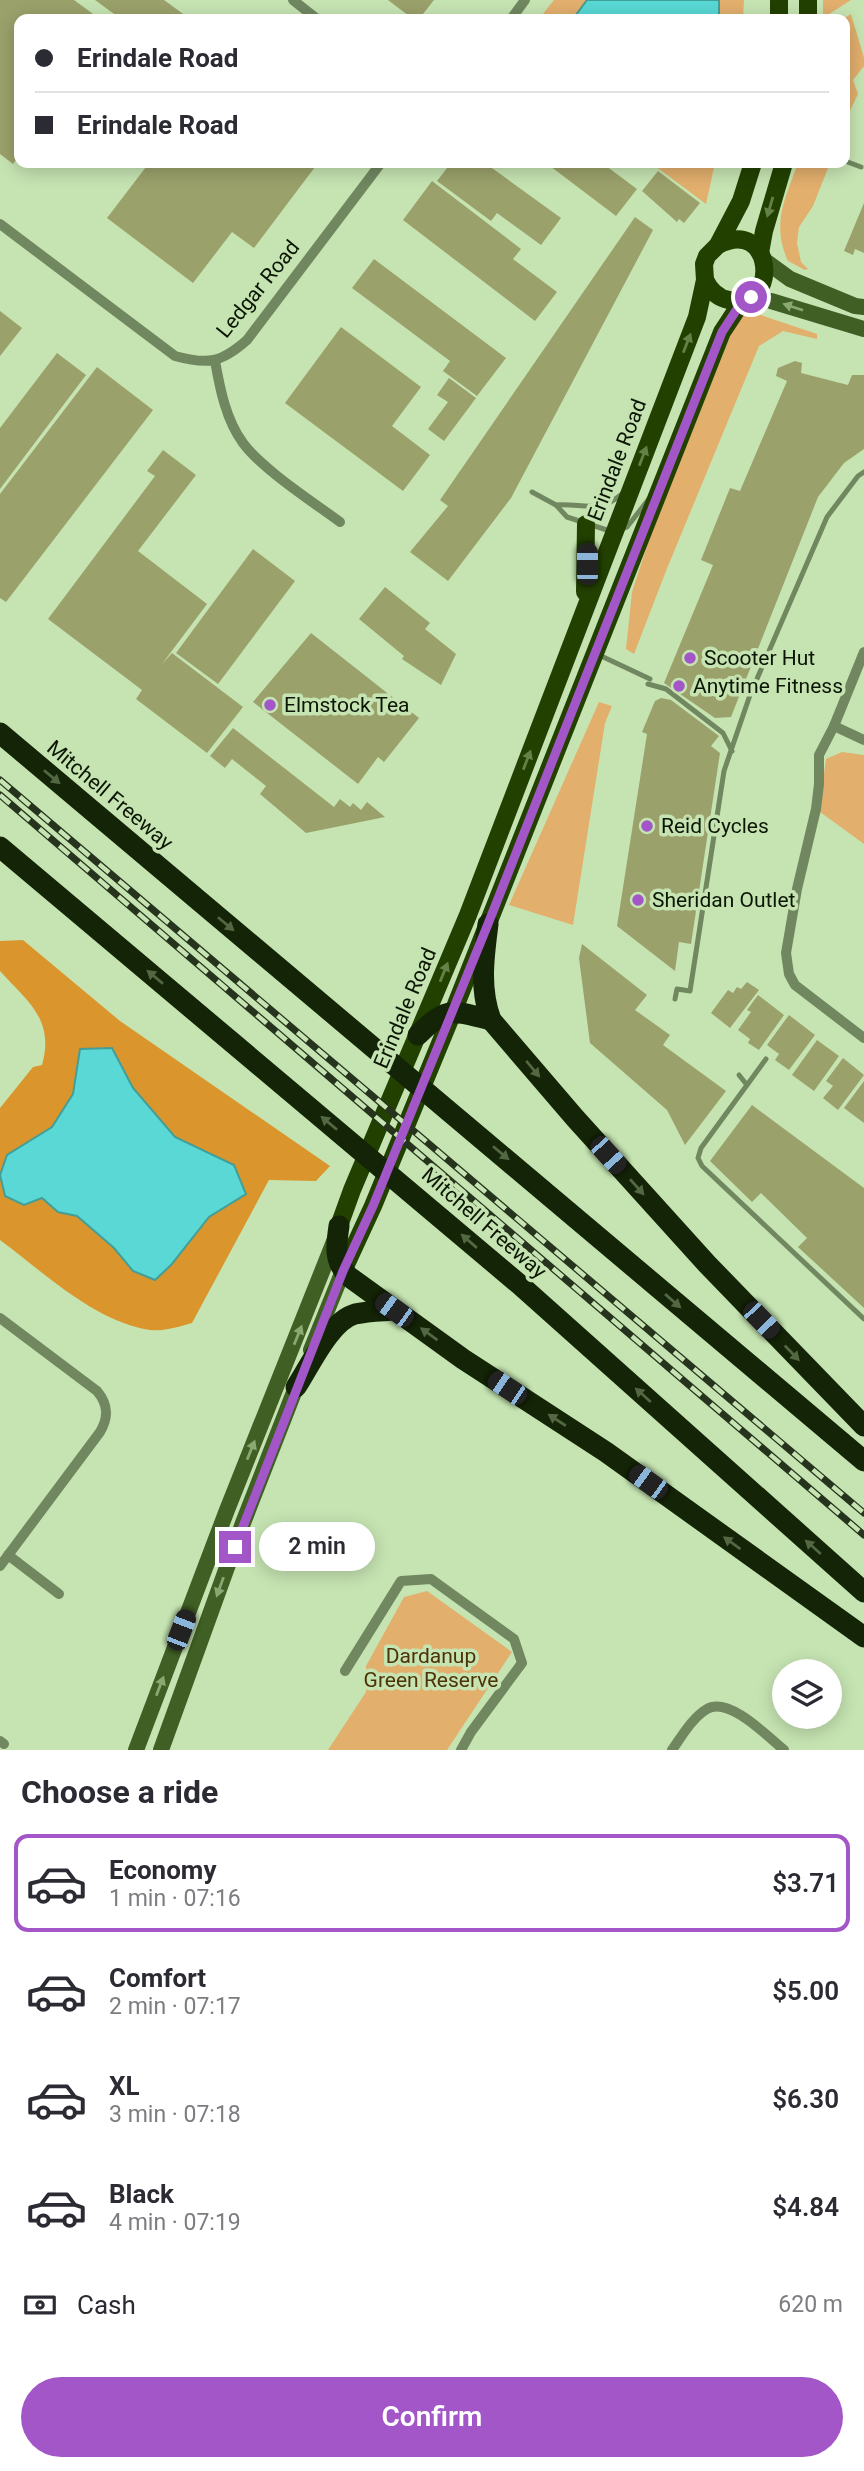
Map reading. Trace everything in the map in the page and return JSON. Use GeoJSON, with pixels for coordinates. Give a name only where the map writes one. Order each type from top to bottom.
{"type":"FeatureCollection","features":[{"type":"Feature","properties":{"kind":"highway","name":"Mitchell Freeway"},"geometry":{"type":"LineString","coordinates":[[0,733],[864,1461]]}},
{"type":"Feature","properties":{"kind":"highway","name":"Mitchell Freeway"},"geometry":{"type":"LineString","coordinates":[[0,847],[519,1284],[864,1592]]}},
{"type":"Feature","properties":{"kind":"highway"},"geometry":{"type":"LineString","coordinates":[[488,924],[483,981],[491,1020],[707,1264],[864,1426]]}},
{"type":"Feature","properties":{"kind":"highway"},"geometry":{"type":"LineString","coordinates":[[416,1041],[441,1014],[453,1012],[491,1020]]}},
{"type":"Feature","properties":{"kind":"highway"},"geometry":{"type":"LineString","coordinates":[[339,1226],[336,1253],[343,1271],[463,1359],[606,1452],[864,1637]]}},
{"type":"Feature","properties":{"kind":"highway"},"geometry":{"type":"LineString","coordinates":[[296,1387],[333,1329],[342,1320],[353,1314],[394,1310]]}},
{"type":"Feature","properties":{"kind":"main road","name":"Erindale Road"},"geometry":{"type":"LineString","coordinates":[[136,1750],[352,1190],[468,915],[697,317],[707,256],[718,245],[741,201],[751,168]]}},
{"type":"Feature","properties":{"kind":"main road","name":"Erindale Road"},"geometry":{"type":"LineString","coordinates":[[161,1750],[243,1522],[296,1387],[453,1012],[722,332],[747,298],[762,285],[765,277],[762,256],[764,231],[783,168]]}},
{"type":"Feature","properties":{"kind":"main road"},"geometry":{"type":"LineString","coordinates":[[718,245],[725,241],[741,240],[755,246],[762,256],[790,279],[855,306],[864,307]]}},
{"type":"Feature","properties":{"kind":"main road"},"geometry":{"type":"LineString","coordinates":[[705,280],[720,298],[735,301],[747,298],[790,306],[864,329]]}},
{"type":"Feature","properties":{"kind":"main road"},"geometry":{"type":"LineString","coordinates":[[582,616],[587,564],[586,524]]}},
{"type":"Feature","properties":{"kind":"street"},"geometry":{"type":"LineString","coordinates":[[293,0],[311,14]]}},
{"type":"Feature","properties":{"kind":"street","name":"Ledgar Road"},"geometry":{"type":"LineString","coordinates":[[0,225],[175,356],[196,362],[215,361],[231,354],[247,340],[377,168]]}},
{"type":"Feature","properties":{"kind":"street"},"geometry":{"type":"LineString","coordinates":[[215,361],[232,425],[243,444],[258,460],[340,522]]}},
{"type":"Feature","properties":{"kind":"street"},"geometry":{"type":"LineString","coordinates":[[864,652],[834,726],[819,755],[816,809],[797,889],[787,961],[789,974],[795,985],[864,1038]]}},
{"type":"Feature","properties":{"kind":"street"},"geometry":{"type":"LineString","coordinates":[[834,726],[864,740]]}},
{"type":"Feature","properties":{"kind":"street"},"geometry":{"type":"LineString","coordinates":[[0,1318],[97,1391],[107,1411],[100,1432],[0,1566]]}},
{"type":"Feature","properties":{"kind":"street"},"geometry":{"type":"LineString","coordinates":[[8,1555],[59,1594]]}},
{"type":"Feature","properties":{"kind":"street"},"geometry":{"type":"LineString","coordinates":[[345,1671],[401,1581],[431,1579],[514,1639],[522,1663],[471,1732],[461,1750]]}},
{"type":"Feature","properties":{"kind":"street"},"geometry":{"type":"LineString","coordinates":[[672,1750],[697,1717],[717,1706],[736,1712],[784,1750]]}},
{"type":"Feature","properties":{"kind":"lane"},"geometry":{"type":"LineString","coordinates":[[850,163],[861,167]]}},
{"type":"Feature","properties":{"kind":"lane"},"geometry":{"type":"LineString","coordinates":[[675,999],[677,989],[690,991],[724,771],[750,695],[827,517],[864,472]]}},
{"type":"Feature","properties":{"kind":"lane"},"geometry":{"type":"LineString","coordinates":[[556,505],[572,504],[583,508],[607,505],[631,485]]}},
{"type":"Feature","properties":{"kind":"lane"},"geometry":{"type":"LineString","coordinates":[[532,492],[556,505],[567,517],[613,532],[626,527],[660,487]]}},
{"type":"Feature","properties":{"kind":"lane"},"geometry":{"type":"LineString","coordinates":[[594,653],[666,690],[723,733],[732,751]]}},
{"type":"Feature","properties":{"kind":"lane"},"geometry":{"type":"LineString","coordinates":[[766,1059],[701,1148],[698,1157],[702,1166],[864,1319]]}},
{"type":"Feature","properties":{"kind":"lane"},"geometry":{"type":"LineString","coordinates":[[739,1075],[747,1085]]}},
{"type":"Feature","properties":{"kind":"green space"},"geometry":{"type":"Polygon","coordinates":[[[554,0],[744,0],[743,14],[543,14],[554,0]]]}},
{"type":"Feature","properties":{"kind":"green space"},"geometry":{"type":"Polygon","coordinates":[[[823,0],[851,0],[829,14],[823,14],[823,0]]]}},
{"type":"Feature","properties":{"kind":"green space"},"geometry":{"type":"Polygon","coordinates":[[[850,15],[864,58],[864,66],[853,80],[858,94],[850,111],[850,15]]]}},
{"type":"Feature","properties":{"kind":"green space"},"geometry":{"type":"Polygon","coordinates":[[[658,168],[714,168],[706,204],[658,168]]]}},
{"type":"Feature","properties":{"kind":"green space"},"geometry":{"type":"Polygon","coordinates":[[[796,168],[828,168],[813,206],[799,227],[797,243],[801,262],[808,269],[805,270],[788,261],[783,248],[780,223],[796,168]]]}},
{"type":"Feature","properties":{"kind":"green space"},"geometry":{"type":"Polygon","coordinates":[[[746,310],[817,334],[817,339],[783,331],[759,346],[634,654],[626,649],[632,592],[649,540],[734,326],[746,310]]]}},
{"type":"Feature","properties":{"kind":"green space"},"geometry":{"type":"Polygon","coordinates":[[[599,702],[612,706],[605,723],[573,925],[509,905],[599,702]]]}},
{"type":"Feature","properties":{"kind":"green space"},"geometry":{"type":"Polygon","coordinates":[[[842,752],[864,755],[864,844],[816,809],[821,796],[826,759],[842,752]]]}},
{"type":"Feature","properties":{"kind":"green space","name":"Dardanup Green Reserve"},"geometry":{"type":"Polygon","coordinates":[[[427,1591],[512,1652],[447,1750],[328,1750],[366,1692],[366,1666],[404,1597],[427,1591]]]}},
{"type":"Feature","properties":{"kind":"shaded area"},"geometry":{"type":"Polygon","coordinates":[[[23,940],[120,1021],[330,1166],[316,1181],[269,1180],[192,1323],[169,1329],[144,1329],[105,1315],[68,1292],[0,1240],[0,1108],[33,1067],[42,1065],[45,1049],[45,1035],[36,1012],[0,971],[0,941],[23,940]]]}},
{"type":"Feature","properties":{"kind":"water"},"geometry":{"type":"Polygon","coordinates":[[[587,0],[719,0],[719,14],[577,14],[587,0]]]}},
{"type":"Feature","properties":{"kind":"water"},"geometry":{"type":"Polygon","coordinates":[[[112,1048],[133,1088],[175,1137],[234,1165],[246,1194],[209,1217],[171,1265],[155,1280],[133,1271],[114,1248],[77,1216],[58,1212],[42,1198],[24,1205],[5,1196],[0,1175],[7,1155],[52,1127],[73,1094],[80,1049],[112,1048]]]}},
{"type":"Feature","properties":{"kind":"building"},"geometry":{"type":"Polygon","coordinates":[[[0,0],[74,0],[93,14],[14,14],[14,163],[0,154],[0,0]]]}},
{"type":"Feature","properties":{"kind":"building"},"geometry":{"type":"Polygon","coordinates":[[[95,0],[164,0],[183,14],[114,14],[95,0]]]}},
{"type":"Feature","properties":{"kind":"building"},"geometry":{"type":"Polygon","coordinates":[[[388,0],[434,0],[423,14],[406,14],[388,0]]]}},
{"type":"Feature","properties":{"kind":"building"},"geometry":{"type":"Polygon","coordinates":[[[145,168],[314,168],[254,248],[232,232],[193,283],[107,218],[145,168]]]}},
{"type":"Feature","properties":{"kind":"building"},"geometry":{"type":"Polygon","coordinates":[[[447,168],[492,168],[561,218],[541,245],[497,213],[491,221],[437,181],[447,168]]]}},
{"type":"Feature","properties":{"kind":"building"},"geometry":{"type":"Polygon","coordinates":[[[553,168],[609,168],[637,189],[616,216],[553,168]]]}},
{"type":"Feature","properties":{"kind":"building"},"geometry":{"type":"Polygon","coordinates":[[[658,171],[700,203],[684,223],[679,219],[677,222],[642,191],[658,171]]]}},
{"type":"Feature","properties":{"kind":"building"},"geometry":{"type":"Polygon","coordinates":[[[432,181],[521,249],[513,259],[557,292],[535,321],[403,220],[432,181]]]}},
{"type":"Feature","properties":{"kind":"building"},"geometry":{"type":"Polygon","coordinates":[[[864,203],[864,253],[855,249],[853,255],[844,251],[864,203]]]}},
{"type":"Feature","properties":{"kind":"building"},"geometry":{"type":"Polygon","coordinates":[[[635,217],[653,230],[511,498],[448,581],[410,552],[448,506],[440,500],[635,217]]]}},
{"type":"Feature","properties":{"kind":"building"},"geometry":{"type":"Polygon","coordinates":[[[374,259],[506,358],[477,396],[443,371],[450,361],[352,288],[374,259]]]}},
{"type":"Feature","properties":{"kind":"building"},"geometry":{"type":"Polygon","coordinates":[[[0,311],[22,328],[0,356],[0,311]]]}},
{"type":"Feature","properties":{"kind":"building"},"geometry":{"type":"Polygon","coordinates":[[[341,327],[421,387],[392,426],[430,455],[403,491],[285,403],[341,327]]]}},
{"type":"Feature","properties":{"kind":"building"},"geometry":{"type":"Polygon","coordinates":[[[57,353],[86,375],[0,489],[0,428],[57,353]]]}},
{"type":"Feature","properties":{"kind":"building"},"geometry":{"type":"Polygon","coordinates":[[[795,361],[802,363],[801,373],[848,385],[852,375],[864,375],[864,449],[844,463],[818,497],[731,717],[715,718],[664,683],[713,565],[701,560],[730,488],[740,491],[787,381],[776,376],[778,368],[795,361]]]}},
{"type":"Feature","properties":{"kind":"building"},"geometry":{"type":"Polygon","coordinates":[[[97,367],[153,410],[6,602],[0,598],[0,494],[97,367]]]}},
{"type":"Feature","properties":{"kind":"building"},"geometry":{"type":"Polygon","coordinates":[[[449,378],[476,398],[444,441],[428,429],[448,402],[437,395],[449,378]]]}},
{"type":"Feature","properties":{"kind":"building"},"geometry":{"type":"Polygon","coordinates":[[[163,450],[196,475],[138,551],[207,604],[162,664],[172,653],[243,707],[207,753],[136,699],[142,690],[48,619],[155,476],[147,471],[163,450]]]}},
{"type":"Feature","properties":{"kind":"building"},"geometry":{"type":"Polygon","coordinates":[[[253,549],[295,581],[218,684],[176,653],[253,549]]]}},
{"type":"Feature","properties":{"kind":"building"},"geometry":{"type":"Polygon","coordinates":[[[385,587],[430,623],[425,629],[456,654],[441,685],[402,659],[404,656],[359,619],[385,587]]]}},
{"type":"Feature","properties":{"kind":"building"},"geometry":{"type":"Polygon","coordinates":[[[311,633],[419,718],[384,762],[378,757],[358,784],[253,702],[311,633]]]}},
{"type":"Feature","properties":{"kind":"building"},"geometry":{"type":"Polygon","coordinates":[[[661,698],[671,700],[719,736],[711,746],[720,753],[691,944],[679,942],[675,971],[617,926],[647,734],[642,732],[655,701],[661,698]]]}},
{"type":"Feature","properties":{"kind":"building"},"geometry":{"type":"Polygon","coordinates":[[[233,728],[334,807],[340,799],[350,807],[353,803],[361,810],[367,802],[385,817],[306,833],[260,794],[266,786],[232,759],[225,768],[210,756],[233,728]]]}},
{"type":"Feature","properties":{"kind":"building"},"geometry":{"type":"Polygon","coordinates":[[[582,944],[647,995],[635,1010],[670,1035],[663,1045],[726,1091],[685,1145],[667,1110],[590,1043],[579,958],[582,944]]]}},
{"type":"Feature","properties":{"kind":"building"},"geometry":{"type":"Polygon","coordinates":[[[747,982],[759,990],[730,1028],[711,1013],[728,990],[733,993],[737,987],[741,989],[747,982]]]}},
{"type":"Feature","properties":{"kind":"building"},"geometry":{"type":"Polygon","coordinates":[[[758,995],[784,1015],[759,1050],[748,1043],[750,1039],[738,1030],[751,1012],[747,1010],[758,995]]]}},
{"type":"Feature","properties":{"kind":"building"},"geometry":{"type":"Polygon","coordinates":[[[789,1015],[815,1035],[789,1070],[775,1060],[779,1054],[767,1045],[789,1015]]]}},
{"type":"Feature","properties":{"kind":"building"},"geometry":{"type":"Polygon","coordinates":[[[817,1040],[839,1056],[814,1091],[792,1075],[817,1040]]]}},
{"type":"Feature","properties":{"kind":"building"},"geometry":{"type":"Polygon","coordinates":[[[843,1058],[864,1075],[838,1110],[823,1098],[833,1086],[826,1081],[843,1058]]]}},
{"type":"Feature","properties":{"kind":"building"},"geometry":{"type":"Polygon","coordinates":[[[864,1081],[864,1123],[844,1108],[864,1081]]]}},
{"type":"Feature","properties":{"kind":"building"},"geometry":{"type":"Polygon","coordinates":[[[752,1105],[864,1188],[864,1308],[798,1247],[807,1238],[761,1193],[752,1202],[710,1161],[752,1105]]]}},
{"type":"Feature","properties":{"kind":"railway"},"geometry":{"type":"LineString","coordinates":[[0,780],[864,1513]]}},
{"type":"Feature","properties":{"kind":"railway"},"geometry":{"type":"LineString","coordinates":[[0,795],[864,1535]]}},
{"type":"Feature","properties":{"kind":"place","name":"Scooter Hut"},"geometry":{"type":"Point","coordinates":[690,658]}},
{"type":"Feature","properties":{"kind":"place","name":"Anytime Fitness"},"geometry":{"type":"Point","coordinates":[679,686]}},
{"type":"Feature","properties":{"kind":"place","name":"Elmstock Tea"},"geometry":{"type":"Point","coordinates":[270,705]}},
{"type":"Feature","properties":{"kind":"place","name":"Reid Cycles"},"geometry":{"type":"Point","coordinates":[647,826]}},
{"type":"Feature","properties":{"kind":"place","name":"Sheridan Outlet"},"geometry":{"type":"Point","coordinates":[638,900]}},
{"type":"Feature","properties":{"kind":"route"},"geometry":{"type":"LineString","coordinates":[[235,1547],[343,1271],[373,1206],[453,1012],[700,385],[722,332],[743,300],[751,297]]}}]}
